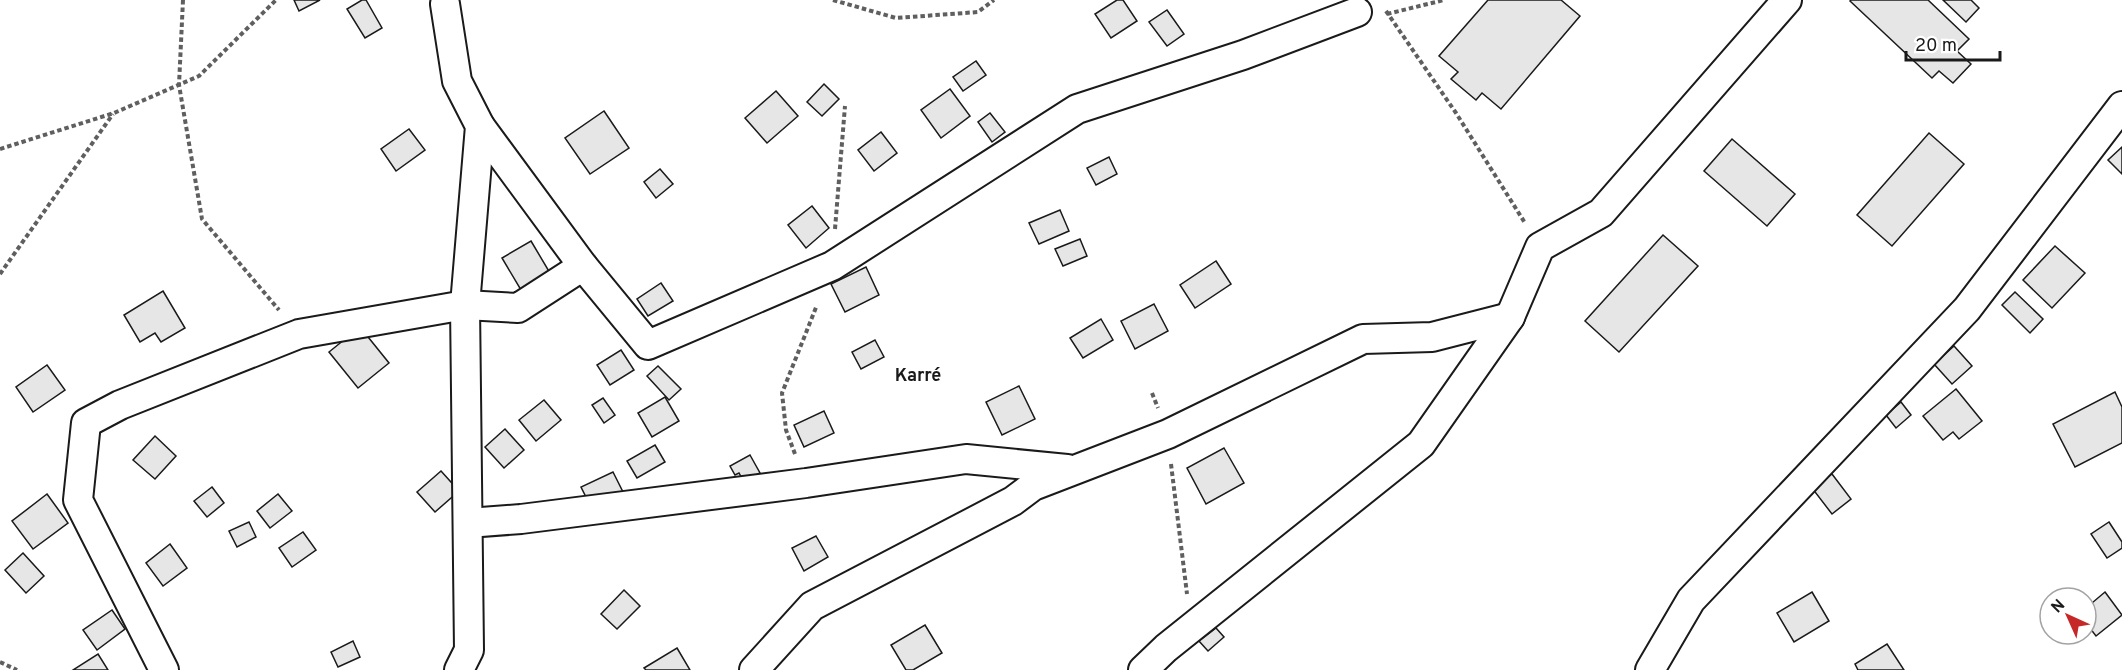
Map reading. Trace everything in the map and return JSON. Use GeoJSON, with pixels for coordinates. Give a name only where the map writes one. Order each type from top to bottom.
{"type":"FeatureCollection","features":[{"type":"Feature","properties":{"kind":"street"},"geometry":{"type":"LineString","coordinates":[[1143,670],[1166,648],[1421,444],[1510,317],[1540,247],[1601,213],[1787,0]]}},
{"type":"Feature","properties":{"kind":"street"},"geometry":{"type":"LineString","coordinates":[[445,4],[457,81],[480,126],[583,266],[648,345],[832,266],[1077,109],[1243,55],[1370,9]]}},
{"type":"Feature","properties":{"kind":"street"},"geometry":{"type":"LineString","coordinates":[[1650,670],[1691,600],[1967,309],[2122,106]]}},
{"type":"Feature","properties":{"kind":"street"},"geometry":{"type":"LineString","coordinates":[[459,670],[469,650],[465,305],[480,126]]}},
{"type":"Feature","properties":{"kind":"street"},"geometry":{"type":"LineString","coordinates":[[164,670],[78,500],[86,423],[120,405],[299,334],[465,305],[518,308],[583,266]]}},
{"type":"Feature","properties":{"kind":"street"},"geometry":{"type":"LineString","coordinates":[[754,670],[813,606],[1013,501],[1033,486],[1168,434],[1363,339],[1432,337],[1510,317]]}},
{"type":"Feature","properties":{"kind":"street"},"geometry":{"type":"LineString","coordinates":[[468,524],[533,518],[794,484],[966,459],[1070,470]]}},
{"type":"Feature","properties":{"kind":"path"},"geometry":{"type":"LineString","coordinates":[[183,0],[179,85],[202,219],[299,334]]}},
{"type":"Feature","properties":{"kind":"path"},"geometry":{"type":"LineString","coordinates":[[0,149],[114,113],[199,76],[276,0]]}},
{"type":"Feature","properties":{"kind":"path"},"geometry":{"type":"LineString","coordinates":[[833,0],[896,18],[978,12],[994,0]]}},
{"type":"Feature","properties":{"kind":"path"},"geometry":{"type":"LineString","coordinates":[[1370,9],[1456,113],[1540,247]]}},
{"type":"Feature","properties":{"kind":"path"},"geometry":{"type":"LineString","coordinates":[[0,274],[114,113]]}},
{"type":"Feature","properties":{"kind":"path"},"geometry":{"type":"LineString","coordinates":[[1152,393],[1168,434],[1188,599]]}},
{"type":"Feature","properties":{"kind":"path"},"geometry":{"type":"LineString","coordinates":[[0,662],[17,670]]}},
{"type":"Feature","properties":{"kind":"building"},"geometry":{"type":"Polygon","coordinates":[[[294,0],[320,0],[299,11],[294,0]]]}},
{"type":"Feature","properties":{"kind":"building"},"geometry":{"type":"Polygon","coordinates":[[[366,0],[382,28],[365,38],[347,9],[366,0]]]}},
{"type":"Feature","properties":{"kind":"building"},"geometry":{"type":"Polygon","coordinates":[[[1117,0],[1123,0],[1137,21],[1111,38],[1095,14],[1117,0]]]}},
{"type":"Feature","properties":{"kind":"building"},"geometry":{"type":"Polygon","coordinates":[[[1488,0],[1561,0],[1580,16],[1501,109],[1482,93],[1476,100],[1451,79],[1458,72],[1439,56],[1488,0]]]}},
{"type":"Feature","properties":{"kind":"building"},"geometry":{"type":"Polygon","coordinates":[[[1851,0],[1928,0],[1969,39],[1957,51],[1971,64],[1953,83],[1939,71],[1932,78],[1851,0]]]}},
{"type":"Feature","properties":{"kind":"building"},"geometry":{"type":"Polygon","coordinates":[[[1943,0],[1971,0],[1979,8],[1966,22],[1943,0]]]}},
{"type":"Feature","properties":{"kind":"building"},"geometry":{"type":"Polygon","coordinates":[[[1167,10],[1184,34],[1167,46],[1149,22],[1167,10]]]}},
{"type":"Feature","properties":{"kind":"building"},"geometry":{"type":"Polygon","coordinates":[[[976,61],[986,75],[963,91],[953,77],[976,61]]]}},
{"type":"Feature","properties":{"kind":"building"},"geometry":{"type":"Polygon","coordinates":[[[824,84],[839,99],[822,116],[807,102],[824,84]]]}},
{"type":"Feature","properties":{"kind":"building"},"geometry":{"type":"Polygon","coordinates":[[[950,89],[970,116],[941,138],[921,110],[950,89]]]}},
{"type":"Feature","properties":{"kind":"building"},"geometry":{"type":"Polygon","coordinates":[[[776,91],[798,116],[767,143],[745,118],[776,91]]]}},
{"type":"Feature","properties":{"kind":"building"},"geometry":{"type":"Polygon","coordinates":[[[604,111],[629,148],[590,174],[565,138],[604,111]]]}},
{"type":"Feature","properties":{"kind":"building"},"geometry":{"type":"Polygon","coordinates":[[[990,113],[1005,132],[992,142],[978,122],[990,113]]]}},
{"type":"Feature","properties":{"kind":"building"},"geometry":{"type":"Polygon","coordinates":[[[409,129],[425,150],[396,171],[381,149],[409,129]]]}},
{"type":"Feature","properties":{"kind":"building"},"geometry":{"type":"Polygon","coordinates":[[[881,132],[897,153],[874,171],[858,150],[881,132]]]}},
{"type":"Feature","properties":{"kind":"building"},"geometry":{"type":"Polygon","coordinates":[[[1929,133],[1964,164],[1892,246],[1857,215],[1929,133]]]}},
{"type":"Feature","properties":{"kind":"building"},"geometry":{"type":"Polygon","coordinates":[[[1732,139],[1795,194],[1767,226],[1704,171],[1732,139]]]}},
{"type":"Feature","properties":{"kind":"building"},"geometry":{"type":"Polygon","coordinates":[[[2122,147],[2122,174],[2108,160],[2122,147]]]}},
{"type":"Feature","properties":{"kind":"building"},"geometry":{"type":"Polygon","coordinates":[[[1109,157],[1117,174],[1096,185],[1087,168],[1109,157]]]}},
{"type":"Feature","properties":{"kind":"building"},"geometry":{"type":"Polygon","coordinates":[[[660,169],[673,184],[656,198],[644,182],[660,169]]]}},
{"type":"Feature","properties":{"kind":"building"},"geometry":{"type":"Polygon","coordinates":[[[812,206],[829,228],[806,248],[788,225],[812,206]]]}},
{"type":"Feature","properties":{"kind":"building"},"geometry":{"type":"Polygon","coordinates":[[[1060,210],[1069,231],[1039,244],[1029,223],[1060,210]]]}},
{"type":"Feature","properties":{"kind":"building"},"geometry":{"type":"Polygon","coordinates":[[[1663,235],[1698,266],[1619,352],[1585,321],[1663,235]]]}},
{"type":"Feature","properties":{"kind":"building"},"geometry":{"type":"Polygon","coordinates":[[[1080,239],[1087,256],[1063,266],[1055,249],[1080,239]]]}},
{"type":"Feature","properties":{"kind":"building"},"geometry":{"type":"Polygon","coordinates":[[[531,241],[550,273],[521,290],[502,258],[531,241]]]}},
{"type":"Feature","properties":{"kind":"building"},"geometry":{"type":"Polygon","coordinates":[[[2055,246],[2085,273],[2052,308],[2023,280],[2055,246]]]}},
{"type":"Feature","properties":{"kind":"building"},"geometry":{"type":"Polygon","coordinates":[[[1216,261],[1231,284],[1195,308],[1180,285],[1216,261]]]}},
{"type":"Feature","properties":{"kind":"building"},"geometry":{"type":"Polygon","coordinates":[[[866,267],[879,295],[845,312],[831,284],[866,267]]]}},
{"type":"Feature","properties":{"kind":"building"},"geometry":{"type":"Polygon","coordinates":[[[661,283],[673,301],[648,316],[637,299],[661,283]]]}},
{"type":"Feature","properties":{"kind":"building"},"geometry":{"type":"Polygon","coordinates":[[[163,291],[185,328],[161,342],[155,333],[140,342],[124,315],[163,291]]]}},
{"type":"Feature","properties":{"kind":"building"},"geometry":{"type":"Polygon","coordinates":[[[2015,292],[2043,319],[2030,333],[2002,305],[2015,292]]]}},
{"type":"Feature","properties":{"kind":"building"},"geometry":{"type":"Polygon","coordinates":[[[1154,304],[1168,331],[1135,349],[1121,321],[1154,304]]]}},
{"type":"Feature","properties":{"kind":"building"},"geometry":{"type":"Polygon","coordinates":[[[1101,319],[1113,340],[1083,358],[1070,338],[1101,319]]]}},
{"type":"Feature","properties":{"kind":"building"},"geometry":{"type":"Polygon","coordinates":[[[360,327],[389,363],[358,388],[329,352],[360,327]]]}},
{"type":"Feature","properties":{"kind":"building"},"geometry":{"type":"Polygon","coordinates":[[[875,340],[884,357],[861,369],[852,352],[875,340]]]}},
{"type":"Feature","properties":{"kind":"building"},"geometry":{"type":"Polygon","coordinates":[[[1954,346],[1972,366],[1952,384],[1934,364],[1954,346]]]}},
{"type":"Feature","properties":{"kind":"building"},"geometry":{"type":"Polygon","coordinates":[[[621,350],[634,370],[610,385],[597,365],[621,350]]]}},
{"type":"Feature","properties":{"kind":"building"},"geometry":{"type":"Polygon","coordinates":[[[47,365],[65,390],[33,412],[16,387],[47,365]]]}},
{"type":"Feature","properties":{"kind":"building"},"geometry":{"type":"Polygon","coordinates":[[[658,366],[681,389],[669,400],[647,376],[658,366]]]}},
{"type":"Feature","properties":{"kind":"building"},"geometry":{"type":"Polygon","coordinates":[[[1019,386],[1035,419],[1002,435],[986,402],[1019,386]]]}},
{"type":"Feature","properties":{"kind":"building"},"geometry":{"type":"Polygon","coordinates":[[[1956,389],[1982,421],[1959,439],[1953,432],[1943,440],[1923,416],[1956,389]]]}},
{"type":"Feature","properties":{"kind":"building"},"geometry":{"type":"Polygon","coordinates":[[[2115,392],[2122,407],[2122,443],[2075,467],[2053,424],[2115,392]]]}},
{"type":"Feature","properties":{"kind":"building"},"geometry":{"type":"Polygon","coordinates":[[[665,397],[679,421],[652,437],[638,413],[665,397]]]}},
{"type":"Feature","properties":{"kind":"building"},"geometry":{"type":"Polygon","coordinates":[[[603,398],[615,415],[604,423],[592,405],[603,398]]]}},
{"type":"Feature","properties":{"kind":"building"},"geometry":{"type":"Polygon","coordinates":[[[544,400],[561,420],[536,441],[519,420],[544,400]]]}},
{"type":"Feature","properties":{"kind":"building"},"geometry":{"type":"Polygon","coordinates":[[[1901,402],[1911,415],[1896,428],[1886,415],[1901,402]]]}},
{"type":"Feature","properties":{"kind":"building"},"geometry":{"type":"Polygon","coordinates":[[[824,411],[834,433],[804,447],[794,425],[824,411]]]}},
{"type":"Feature","properties":{"kind":"building"},"geometry":{"type":"Polygon","coordinates":[[[505,429],[524,450],[504,468],[485,447],[505,429]]]}},
{"type":"Feature","properties":{"kind":"building"},"geometry":{"type":"Polygon","coordinates":[[[155,436],[176,456],[155,479],[133,460],[155,436]]]}},
{"type":"Feature","properties":{"kind":"building"},"geometry":{"type":"Polygon","coordinates":[[[655,445],[665,462],[637,478],[627,461],[655,445]]]}},
{"type":"Feature","properties":{"kind":"building"},"geometry":{"type":"Polygon","coordinates":[[[1224,448],[1244,483],[1206,504],[1187,468],[1224,448]]]}},
{"type":"Feature","properties":{"kind":"building"},"geometry":{"type":"Polygon","coordinates":[[[750,455],[760,473],[744,482],[739,473],[735,475],[730,466],[750,455]]]}},
{"type":"Feature","properties":{"kind":"building"},"geometry":{"type":"Polygon","coordinates":[[[441,471],[459,491],[435,512],[417,492],[441,471]]]}},
{"type":"Feature","properties":{"kind":"building"},"geometry":{"type":"Polygon","coordinates":[[[613,472],[624,494],[592,509],[581,487],[613,472]]]}},
{"type":"Feature","properties":{"kind":"building"},"geometry":{"type":"Polygon","coordinates":[[[1832,474],[1851,499],[1832,514],[1812,488],[1832,474]]]}},
{"type":"Feature","properties":{"kind":"building"},"geometry":{"type":"Polygon","coordinates":[[[212,487],[224,503],[207,517],[194,501],[212,487]]]}},
{"type":"Feature","properties":{"kind":"building"},"geometry":{"type":"Polygon","coordinates":[[[47,494],[68,523],[33,549],[12,521],[47,494]]]}},
{"type":"Feature","properties":{"kind":"building"},"geometry":{"type":"Polygon","coordinates":[[[278,494],[292,511],[270,528],[257,511],[278,494]]]}},
{"type":"Feature","properties":{"kind":"building"},"geometry":{"type":"Polygon","coordinates":[[[249,522],[256,537],[237,547],[229,531],[249,522]]]}},
{"type":"Feature","properties":{"kind":"building"},"geometry":{"type":"Polygon","coordinates":[[[2109,522],[2122,542],[2122,548],[2107,558],[2091,534],[2109,522]]]}},
{"type":"Feature","properties":{"kind":"building"},"geometry":{"type":"Polygon","coordinates":[[[303,532],[316,550],[292,567],[279,548],[303,532]]]}},
{"type":"Feature","properties":{"kind":"building"},"geometry":{"type":"Polygon","coordinates":[[[816,536],[828,557],[804,571],[792,548],[816,536]]]}},
{"type":"Feature","properties":{"kind":"building"},"geometry":{"type":"Polygon","coordinates":[[[170,544],[187,568],[163,586],[146,563],[170,544]]]}},
{"type":"Feature","properties":{"kind":"building"},"geometry":{"type":"Polygon","coordinates":[[[23,553],[44,576],[26,593],[5,570],[23,553]]]}},
{"type":"Feature","properties":{"kind":"building"},"geometry":{"type":"Polygon","coordinates":[[[624,590],[640,606],[617,629],[601,614],[624,590]]]}},
{"type":"Feature","properties":{"kind":"building"},"geometry":{"type":"Polygon","coordinates":[[[1812,592],[1829,621],[1794,642],[1777,613],[1812,592]]]}},
{"type":"Feature","properties":{"kind":"building"},"geometry":{"type":"Polygon","coordinates":[[[2105,592],[2122,615],[2098,634],[2098,598],[2105,592]]]}},
{"type":"Feature","properties":{"kind":"building"},"geometry":{"type":"Polygon","coordinates":[[[112,610],[125,629],[97,650],[83,630],[112,610]]]}},
{"type":"Feature","properties":{"kind":"building"},"geometry":{"type":"Polygon","coordinates":[[[925,625],[942,653],[913,670],[906,670],[891,645],[925,625]]]}},
{"type":"Feature","properties":{"kind":"building"},"geometry":{"type":"Polygon","coordinates":[[[1216,628],[1224,637],[1208,651],[1199,641],[1216,628]]]}},
{"type":"Feature","properties":{"kind":"building"},"geometry":{"type":"Polygon","coordinates":[[[353,641],[360,657],[338,667],[331,652],[353,641]]]}},
{"type":"Feature","properties":{"kind":"building"},"geometry":{"type":"Polygon","coordinates":[[[1887,644],[1904,670],[1858,670],[1855,664],[1887,644]]]}},
{"type":"Feature","properties":{"kind":"building"},"geometry":{"type":"Polygon","coordinates":[[[677,648],[690,670],[646,670],[644,668],[677,648]]]}},
{"type":"Feature","properties":{"kind":"building"},"geometry":{"type":"Polygon","coordinates":[[[98,654],[108,670],[73,670],[98,654]]]}},
{"type":"Feature","properties":{"kind":"district","name":"Karré"},"geometry":{"type":"Point","coordinates":[918,376]}}]}
